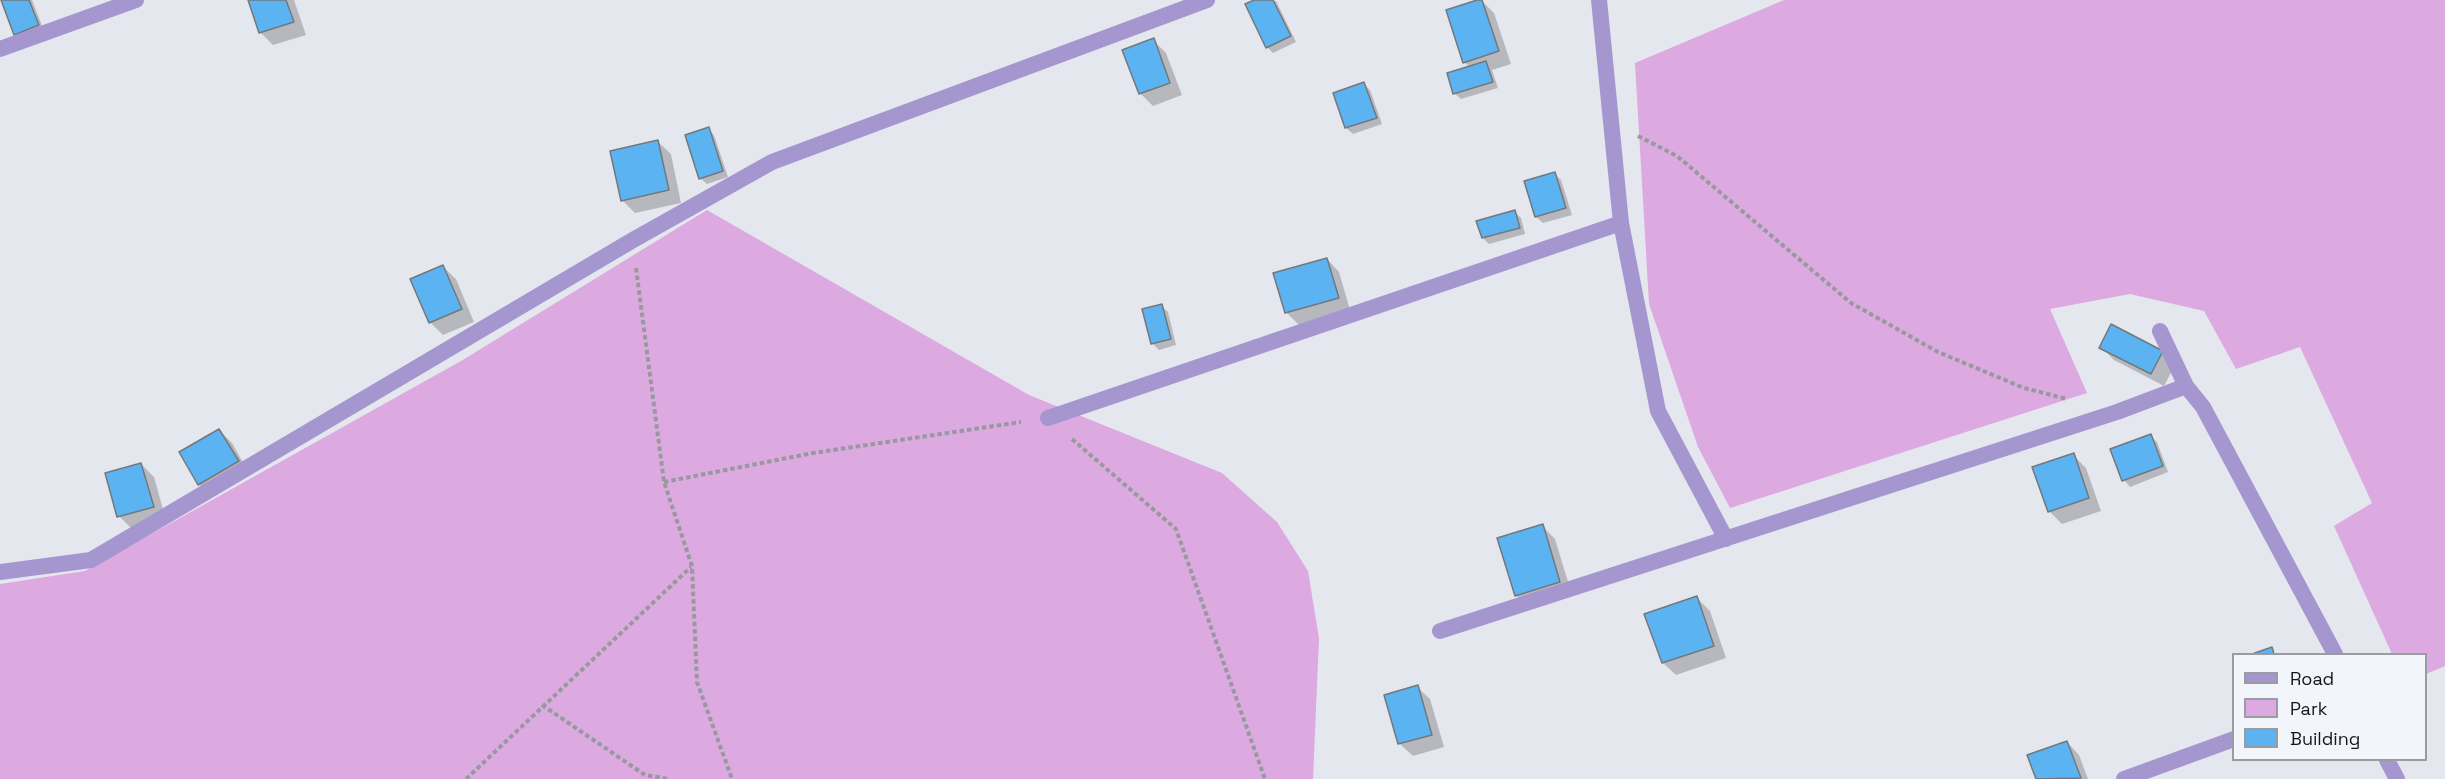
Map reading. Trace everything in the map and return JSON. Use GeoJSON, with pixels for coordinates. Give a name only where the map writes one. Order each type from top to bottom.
{"type":"FeatureCollection","features":[{"type":"Feature","properties":{"kind":"street"},"geometry":{"type":"LineString","coordinates":[[0,49],[136,0]]}},
{"type":"Feature","properties":{"kind":"street"},"geometry":{"type":"LineString","coordinates":[[0,572],[91,560],[633,240],[772,162],[1207,0]]}},
{"type":"Feature","properties":{"kind":"street"},"geometry":{"type":"LineString","coordinates":[[1599,0],[1621,223],[1658,411],[1726,539]]}},
{"type":"Feature","properties":{"kind":"street"},"geometry":{"type":"LineString","coordinates":[[1048,418],[1621,223]]}},
{"type":"Feature","properties":{"kind":"street"},"geometry":{"type":"LineString","coordinates":[[2160,331],[2186,386],[2203,407],[2334,653]]}},
{"type":"Feature","properties":{"kind":"street"},"geometry":{"type":"LineString","coordinates":[[1440,631],[2117,412],[2186,386]]}},
{"type":"Feature","properties":{"kind":"street"},"geometry":{"type":"LineString","coordinates":[[2124,779],[2232,740]]}},
{"type":"Feature","properties":{"kind":"street"},"geometry":{"type":"LineString","coordinates":[[2388,761],[2397,779]]}},
{"type":"Feature","properties":{"kind":"path"},"geometry":{"type":"LineString","coordinates":[[1611,122],[1677,156],[1861,309],[1938,352],[2024,388],[2117,412]]}},
{"type":"Feature","properties":{"kind":"path"},"geometry":{"type":"LineString","coordinates":[[633,240],[664,482],[692,566],[697,682],[732,779]]}},
{"type":"Feature","properties":{"kind":"path"},"geometry":{"type":"LineString","coordinates":[[664,482],[813,453],[1048,418],[1176,529],[1265,779]]}},
{"type":"Feature","properties":{"kind":"path"},"geometry":{"type":"LineString","coordinates":[[466,779],[692,566]]}},
{"type":"Feature","properties":{"kind":"path"},"geometry":{"type":"LineString","coordinates":[[542,705],[645,775],[668,779]]}},
{"type":"Feature","properties":{"kind":"green space"},"geometry":{"type":"Polygon","coordinates":[[[1784,0],[2445,0],[2445,666],[2427,674],[2427,653],[2392,653],[2334,526],[2372,503],[2300,347],[2236,369],[2204,311],[2130,294],[2050,309],[2087,393],[1730,508],[1698,447],[1649,304],[1635,63],[1784,0]]]}},
{"type":"Feature","properties":{"kind":"green space"},"geometry":{"type":"Polygon","coordinates":[[[707,210],[1029,395],[1222,473],[1277,522],[1308,571],[1319,638],[1313,779],[0,779],[0,584],[85,571],[461,361],[707,210]]]}},
{"type":"Feature","properties":{"kind":"building"},"geometry":{"type":"Polygon","coordinates":[[[1,0],[29,0],[39,25],[14,35],[1,0]]]}},
{"type":"Feature","properties":{"kind":"building"},"geometry":{"type":"Polygon","coordinates":[[[248,0],[286,0],[294,22],[259,33],[248,0]]]}},
{"type":"Feature","properties":{"kind":"building"},"geometry":{"type":"Polygon","coordinates":[[[1254,0],[1273,0],[1291,36],[1266,48],[1245,4],[1254,0]]]}},
{"type":"Feature","properties":{"kind":"building"},"geometry":{"type":"Polygon","coordinates":[[[1482,0],[1499,51],[1463,63],[1446,10],[1482,0]]]}},
{"type":"Feature","properties":{"kind":"building"},"geometry":{"type":"Polygon","coordinates":[[[1154,38],[1170,83],[1139,94],[1122,50],[1154,38]]]}},
{"type":"Feature","properties":{"kind":"building"},"geometry":{"type":"Polygon","coordinates":[[[1486,61],[1493,82],[1453,94],[1447,73],[1486,61]]]}},
{"type":"Feature","properties":{"kind":"building"},"geometry":{"type":"Polygon","coordinates":[[[1364,82],[1377,118],[1345,128],[1333,93],[1364,82]]]}},
{"type":"Feature","properties":{"kind":"building"},"geometry":{"type":"Polygon","coordinates":[[[709,127],[723,171],[699,179],[685,135],[709,127]]]}},
{"type":"Feature","properties":{"kind":"building"},"geometry":{"type":"Polygon","coordinates":[[[658,140],[669,190],[621,201],[610,151],[658,140]]]}},
{"type":"Feature","properties":{"kind":"building"},"geometry":{"type":"Polygon","coordinates":[[[1555,172],[1566,208],[1535,217],[1524,181],[1555,172]]]}},
{"type":"Feature","properties":{"kind":"building"},"geometry":{"type":"Polygon","coordinates":[[[1515,210],[1520,228],[1482,238],[1476,221],[1515,210]]]}},
{"type":"Feature","properties":{"kind":"building"},"geometry":{"type":"Polygon","coordinates":[[[1327,258],[1339,298],[1285,313],[1273,273],[1327,258]]]}},
{"type":"Feature","properties":{"kind":"building"},"geometry":{"type":"Polygon","coordinates":[[[443,265],[462,309],[429,323],[410,279],[443,265]]]}},
{"type":"Feature","properties":{"kind":"building"},"geometry":{"type":"Polygon","coordinates":[[[1162,304],[1171,339],[1151,344],[1142,309],[1162,304]]]}},
{"type":"Feature","properties":{"kind":"building"},"geometry":{"type":"Polygon","coordinates":[[[2111,324],[2163,351],[2151,374],[2099,348],[2111,324]]]}},
{"type":"Feature","properties":{"kind":"building"},"geometry":{"type":"Polygon","coordinates":[[[219,429],[239,461],[198,485],[179,452],[219,429]]]}},
{"type":"Feature","properties":{"kind":"building"},"geometry":{"type":"Polygon","coordinates":[[[2151,434],[2163,466],[2122,481],[2110,449],[2151,434]]]}},
{"type":"Feature","properties":{"kind":"building"},"geometry":{"type":"Polygon","coordinates":[[[2074,453],[2089,498],[2048,512],[2032,467],[2074,453]]]}},
{"type":"Feature","properties":{"kind":"building"},"geometry":{"type":"Polygon","coordinates":[[[141,463],[154,507],[117,517],[105,473],[141,463]]]}},
{"type":"Feature","properties":{"kind":"building"},"geometry":{"type":"Polygon","coordinates":[[[1543,524],[1560,582],[1515,596],[1497,538],[1543,524]]]}},
{"type":"Feature","properties":{"kind":"building"},"geometry":{"type":"Polygon","coordinates":[[[1697,596],[1714,646],[1662,663],[1644,614],[1697,596]]]}},
{"type":"Feature","properties":{"kind":"building"},"geometry":{"type":"Polygon","coordinates":[[[2272,647],[2274,653],[2255,653],[2272,647]]]}},
{"type":"Feature","properties":{"kind":"building"},"geometry":{"type":"Polygon","coordinates":[[[1418,685],[1432,735],[1398,744],[1384,695],[1418,685]]]}},
{"type":"Feature","properties":{"kind":"building"},"geometry":{"type":"Polygon","coordinates":[[[2067,741],[2081,778],[2036,779],[2027,755],[2067,741]]]}}]}
